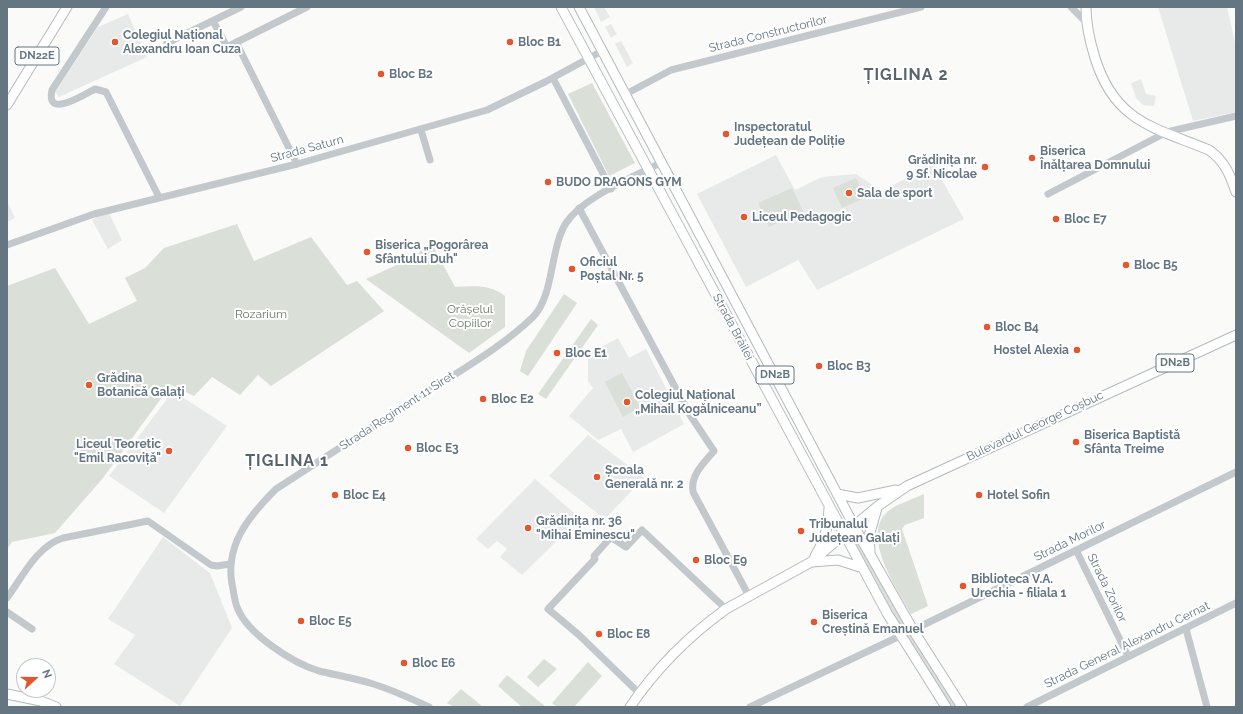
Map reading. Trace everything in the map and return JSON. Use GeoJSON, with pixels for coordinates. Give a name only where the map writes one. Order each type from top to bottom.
{"type":"FeatureCollection","features":[{"type":"Feature","properties":{"kind":"main road","name":"DN22E"},"geometry":{"type":"LineString","coordinates":[[7,105],[67,7]]}},
{"type":"Feature","properties":{"kind":"main road","name":"Strada Brăilei"},"geometry":{"type":"LineString","coordinates":[[561,7],[650,169],[829,507],[900,636],[946,707]]}},
{"type":"Feature","properties":{"kind":"main road","name":"Strada Brăilei"},"geometry":{"type":"LineString","coordinates":[[579,7],[873,561],[913,630],[962,707]]}},
{"type":"Feature","properties":{"kind":"main road"},"geometry":{"type":"LineString","coordinates":[[1086,7],[1087,23],[1099,70],[1111,95],[1130,115],[1209,150],[1229,172],[1236,192]]}},
{"type":"Feature","properties":{"kind":"main road","name":"Bulevardul George Coșbuc"},"geometry":{"type":"LineString","coordinates":[[845,535],[878,506],[907,486],[1236,335]]}},
{"type":"Feature","properties":{"kind":"main road","name":"DN2B"},"geometry":{"type":"LineString","coordinates":[[837,494],[858,498],[880,494],[907,486]]}},
{"type":"Feature","properties":{"kind":"main road"},"geometry":{"type":"LineString","coordinates":[[873,561],[870,552],[869,536],[873,516],[878,506]]}},
{"type":"Feature","properties":{"kind":"main road"},"geometry":{"type":"LineString","coordinates":[[811,562],[825,537],[828,526],[829,507]]}},
{"type":"Feature","properties":{"kind":"main road"},"geometry":{"type":"LineString","coordinates":[[630,707],[690,638],[726,609],[811,562],[845,535]]}},
{"type":"Feature","properties":{"kind":"main road"},"geometry":{"type":"LineString","coordinates":[[811,562],[838,560],[863,568]]}},
{"type":"Feature","properties":{"kind":"main road"},"geometry":{"type":"LineString","coordinates":[[7,694],[41,701],[56,707]]}},
{"type":"Feature","properties":{"kind":"street"},"geometry":{"type":"LineString","coordinates":[[106,7],[52,90],[51,96],[54,102],[58,105],[66,104],[95,89],[106,92],[159,197]]}},
{"type":"Feature","properties":{"kind":"street"},"geometry":{"type":"LineString","coordinates":[[167,43],[241,7]]}},
{"type":"Feature","properties":{"kind":"street"},"geometry":{"type":"LineString","coordinates":[[213,21],[227,48],[236,42],[307,7]]}},
{"type":"Feature","properties":{"kind":"street","name":"Strada Constructorilor"},"geometry":{"type":"LineString","coordinates":[[626,94],[671,70],[921,7]]}},
{"type":"Feature","properties":{"kind":"street"},"geometry":{"type":"LineString","coordinates":[[1071,7],[1087,23]]}},
{"type":"Feature","properties":{"kind":"street"},"geometry":{"type":"LineString","coordinates":[[236,42],[297,164]]}},
{"type":"Feature","properties":{"kind":"street","name":"Strada Saturn"},"geometry":{"type":"LineString","coordinates":[[7,245],[94,214],[297,164],[487,110],[553,78],[602,51]]}},
{"type":"Feature","properties":{"kind":"street"},"geometry":{"type":"LineString","coordinates":[[553,78],[611,189]]}},
{"type":"Feature","properties":{"kind":"street"},"geometry":{"type":"LineString","coordinates":[[1048,194],[1167,132],[1236,116]]}},
{"type":"Feature","properties":{"kind":"street"},"geometry":{"type":"LineString","coordinates":[[421,130],[430,160]]}},
{"type":"Feature","properties":{"kind":"street","name":"Strada Regiment 11 Siret"},"geometry":{"type":"LineString","coordinates":[[429,707],[370,683],[318,670],[273,647],[250,627],[237,608],[230,577],[230,564],[241,528],[276,489],[454,375],[507,339],[532,317],[544,297],[565,225],[579,208],[662,162]]}},
{"type":"Feature","properties":{"kind":"street"},"geometry":{"type":"LineString","coordinates":[[579,208],[690,415],[714,451],[694,476],[692,484],[693,492],[749,596]]}},
{"type":"Feature","properties":{"kind":"street","name":"Strada Morilor"},"geometry":{"type":"LineString","coordinates":[[913,630],[1236,472]]}},
{"type":"Feature","properties":{"kind":"street"},"geometry":{"type":"LineString","coordinates":[[7,598],[40,552],[50,543],[63,538],[148,521],[211,564],[217,566],[230,564]]}},
{"type":"Feature","properties":{"kind":"street"},"geometry":{"type":"LineString","coordinates":[[640,694],[578,635],[548,609],[595,559],[594,556],[611,537],[626,547],[642,530],[726,609]]}},
{"type":"Feature","properties":{"kind":"street","name":"Strada Zorilor"},"geometry":{"type":"LineString","coordinates":[[1076,550],[1128,656]]}},
{"type":"Feature","properties":{"kind":"street","name":"Strada General Alexandru Cernat"},"geometry":{"type":"LineString","coordinates":[[1027,707],[1236,603]]}},
{"type":"Feature","properties":{"kind":"street"},"geometry":{"type":"LineString","coordinates":[[7,612],[32,629]]}},
{"type":"Feature","properties":{"kind":"street"},"geometry":{"type":"LineString","coordinates":[[1186,629],[1207,707]]}},
{"type":"Feature","properties":{"kind":"street"},"geometry":{"type":"LineString","coordinates":[[750,707],[900,636]]}},
{"type":"Feature","properties":{"kind":"shaded area"},"geometry":{"type":"Polygon","coordinates":[[[594,7],[604,7],[610,17],[601,22],[594,7]]]}},
{"type":"Feature","properties":{"kind":"shaded area"},"geometry":{"type":"Polygon","coordinates":[[[1158,7],[1227,7],[1236,47],[1236,112],[1193,121],[1158,7]]]}},
{"type":"Feature","properties":{"kind":"shaded area","name":"Colegiul Național Alexandru Ioan Cuza"},"geometry":{"type":"Polygon","coordinates":[[[128,14],[147,57],[59,97],[55,92],[98,27],[128,14]]]}},
{"type":"Feature","properties":{"kind":"shaded area"},"geometry":{"type":"Polygon","coordinates":[[[611,24],[617,34],[611,38],[605,27],[611,24]]]}},
{"type":"Feature","properties":{"kind":"shaded area"},"geometry":{"type":"Polygon","coordinates":[[[621,41],[633,63],[627,67],[615,44],[621,41]]]}},
{"type":"Feature","properties":{"kind":"shaded area"},"geometry":{"type":"Polygon","coordinates":[[[1141,79],[1146,94],[1156,96],[1154,106],[1143,105],[1136,98],[1131,83],[1141,79]]]}},
{"type":"Feature","properties":{"kind":"shaded area"},"geometry":{"type":"Polygon","coordinates":[[[776,155],[795,190],[822,177],[856,174],[882,191],[933,164],[964,219],[817,290],[798,260],[746,287],[697,194],[776,155]]]}},
{"type":"Feature","properties":{"kind":"shaded area"},"geometry":{"type":"Polygon","coordinates":[[[7,201],[15,218],[7,222],[7,201]]]}},
{"type":"Feature","properties":{"kind":"shaded area"},"geometry":{"type":"Polygon","coordinates":[[[108,211],[122,240],[108,249],[92,220],[108,211]]]}},
{"type":"Feature","properties":{"kind":"shaded area","name":"Colegiul Național „Mihail Kogălniceanu”"},"geometry":{"type":"Polygon","coordinates":[[[618,338],[629,358],[646,349],[684,424],[633,452],[621,429],[598,440],[569,416],[593,388],[588,381],[588,354],[618,338]]]}},
{"type":"Feature","properties":{"kind":"shaded area","name":"Liceul Teoretic \"Emil Racoviță\""},"geometry":{"type":"Polygon","coordinates":[[[173,391],[227,426],[164,513],[109,476],[173,391]]]}},
{"type":"Feature","properties":{"kind":"shaded area","name":"Școala Generală nr. 2"},"geometry":{"type":"Polygon","coordinates":[[[588,435],[644,478],[605,519],[549,476],[588,435]]]}},
{"type":"Feature","properties":{"kind":"shaded area","name":"Grădinița nr. 36 \"Mihai Eminescu\""},"geometry":{"type":"Polygon","coordinates":[[[535,479],[580,518],[522,575],[500,557],[507,549],[497,541],[488,549],[476,539],[535,479]]]}},
{"type":"Feature","properties":{"kind":"shaded area"},"geometry":{"type":"Polygon","coordinates":[[[163,537],[210,573],[232,628],[180,706],[114,664],[135,635],[108,619],[163,537]]]}},
{"type":"Feature","properties":{"kind":"green space"},"geometry":{"type":"Polygon","coordinates":[[[592,83],[635,163],[609,176],[568,94],[592,83]]]}},
{"type":"Feature","properties":{"kind":"green space","name":"Sala de sport"},"geometry":{"type":"Polygon","coordinates":[[[856,178],[865,198],[842,208],[833,188],[856,178]]]}},
{"type":"Feature","properties":{"kind":"green space"},"geometry":{"type":"Polygon","coordinates":[[[792,188],[803,211],[769,227],[758,203],[792,188]]]}},
{"type":"Feature","properties":{"kind":"green space","name":"Grădina Botanică Galați"},"geometry":{"type":"Polygon","coordinates":[[[237,224],[254,261],[311,237],[347,285],[357,281],[384,311],[271,386],[258,375],[240,395],[212,377],[194,396],[171,385],[103,478],[55,533],[12,542],[7,549],[7,286],[55,268],[89,324],[137,301],[125,278],[145,268],[164,248],[237,224]]]}},
{"type":"Feature","properties":{"kind":"green space","name":"Orășelul Copiilor"},"geometry":{"type":"Polygon","coordinates":[[[431,242],[455,287],[475,286],[494,289],[505,296],[505,327],[469,353],[366,279],[414,257],[431,242]]]}},
{"type":"Feature","properties":{"kind":"green space"},"geometry":{"type":"Polygon","coordinates":[[[564,294],[577,303],[528,376],[520,371],[526,351],[564,294]]]}},
{"type":"Feature","properties":{"kind":"green space"},"geometry":{"type":"Polygon","coordinates":[[[591,319],[598,325],[546,399],[538,394],[591,319]]]}},
{"type":"Feature","properties":{"kind":"green space"},"geometry":{"type":"Polygon","coordinates":[[[622,373],[640,407],[623,417],[605,382],[622,373]]]}},
{"type":"Feature","properties":{"kind":"green space"},"geometry":{"type":"Polygon","coordinates":[[[924,494],[924,518],[905,525],[902,529],[928,606],[911,614],[897,590],[883,560],[879,545],[878,531],[882,519],[891,509],[924,494]]]}},
{"type":"Feature","properties":{"kind":"green space"},"geometry":{"type":"Polygon","coordinates":[[[857,540],[906,627],[904,629],[901,629],[855,543],[857,540]]]}},
{"type":"Feature","properties":{"kind":"green space"},"geometry":{"type":"Polygon","coordinates":[[[908,632],[957,707],[950,707],[904,635],[908,632]]]}},
{"type":"Feature","properties":{"kind":"green space"},"geometry":{"type":"Polygon","coordinates":[[[544,659],[557,669],[538,687],[527,677],[544,659]]]}},
{"type":"Feature","properties":{"kind":"green space"},"geometry":{"type":"Polygon","coordinates":[[[588,662],[602,676],[574,707],[557,707],[552,703],[588,662]]]}},
{"type":"Feature","properties":{"kind":"green space"},"geometry":{"type":"Polygon","coordinates":[[[507,675],[546,707],[522,707],[498,686],[507,675]]]}},
{"type":"Feature","properties":{"kind":"green space"},"geometry":{"type":"Polygon","coordinates":[[[461,689],[483,707],[454,707],[447,703],[461,689]]]}},
{"type":"Feature","properties":{"kind":"place","name":"Colegiul Național Alexandru Ioan Cuza"},"geometry":{"type":"Point","coordinates":[115,42]}},
{"type":"Feature","properties":{"kind":"place","name":"Bloc B1"},"geometry":{"type":"Point","coordinates":[510,42]}},
{"type":"Feature","properties":{"kind":"place","name":"Bloc B2"},"geometry":{"type":"Point","coordinates":[381,74]}},
{"type":"Feature","properties":{"kind":"place","name":"Inspectoratul Județean de Poliție"},"geometry":{"type":"Point","coordinates":[726,134]}},
{"type":"Feature","properties":{"kind":"place","name":"Biserica Înălțarea Domnului"},"geometry":{"type":"Point","coordinates":[1032,158]}},
{"type":"Feature","properties":{"kind":"place","name":"Grădinița nr. 9 Sf. Nicolae"},"geometry":{"type":"Point","coordinates":[985,167]}},
{"type":"Feature","properties":{"kind":"place","name":"BUDO DRAGONS GYM"},"geometry":{"type":"Point","coordinates":[548,182]}},
{"type":"Feature","properties":{"kind":"place","name":"Sala de sport"},"geometry":{"type":"Point","coordinates":[849,193]}},
{"type":"Feature","properties":{"kind":"place","name":"Liceul Pedagogic"},"geometry":{"type":"Point","coordinates":[744,217]}},
{"type":"Feature","properties":{"kind":"place","name":"Bloc E7"},"geometry":{"type":"Point","coordinates":[1056,219]}},
{"type":"Feature","properties":{"kind":"place","name":"Biserica „Pogorârea Sfântului Duh\""},"geometry":{"type":"Point","coordinates":[367,252]}},
{"type":"Feature","properties":{"kind":"place","name":"Bloc B5"},"geometry":{"type":"Point","coordinates":[1126,265]}},
{"type":"Feature","properties":{"kind":"place","name":"Oficiul Poștal Nr. 5"},"geometry":{"type":"Point","coordinates":[572,269]}},
{"type":"Feature","properties":{"kind":"place","name":"Bloc B4"},"geometry":{"type":"Point","coordinates":[987,327]}},
{"type":"Feature","properties":{"kind":"place","name":"Hostel Alexia"},"geometry":{"type":"Point","coordinates":[1077,350]}},
{"type":"Feature","properties":{"kind":"place","name":"Bloc E1"},"geometry":{"type":"Point","coordinates":[557,353]}},
{"type":"Feature","properties":{"kind":"place","name":"Bloc B3"},"geometry":{"type":"Point","coordinates":[819,366]}},
{"type":"Feature","properties":{"kind":"place","name":"Grădina Botanică Galați"},"geometry":{"type":"Point","coordinates":[89,385]}},
{"type":"Feature","properties":{"kind":"place","name":"Bloc E2"},"geometry":{"type":"Point","coordinates":[483,399]}},
{"type":"Feature","properties":{"kind":"place","name":"Colegiul Național „Mihail Kogălniceanu”"},"geometry":{"type":"Point","coordinates":[627,402]}},
{"type":"Feature","properties":{"kind":"place","name":"Biserica Baptistă Sfânta Treime"},"geometry":{"type":"Point","coordinates":[1076,442]}},
{"type":"Feature","properties":{"kind":"place","name":"Bloc E3"},"geometry":{"type":"Point","coordinates":[408,448]}},
{"type":"Feature","properties":{"kind":"place","name":"Liceul Teoretic \"Emil Racoviță\""},"geometry":{"type":"Point","coordinates":[169,451]}},
{"type":"Feature","properties":{"kind":"place","name":"Școala Generală nr. 2"},"geometry":{"type":"Point","coordinates":[597,477]}},
{"type":"Feature","properties":{"kind":"place","name":"Bloc E4"},"geometry":{"type":"Point","coordinates":[335,495]}},
{"type":"Feature","properties":{"kind":"place","name":"Hotel Sofin"},"geometry":{"type":"Point","coordinates":[979,495]}},
{"type":"Feature","properties":{"kind":"place","name":"Grădinița nr. 36 \"Mihai Eminescu\""},"geometry":{"type":"Point","coordinates":[528,528]}},
{"type":"Feature","properties":{"kind":"place","name":"Tribunalul Județean Galați"},"geometry":{"type":"Point","coordinates":[801,531]}},
{"type":"Feature","properties":{"kind":"place","name":"Bloc E9"},"geometry":{"type":"Point","coordinates":[696,560]}},
{"type":"Feature","properties":{"kind":"place","name":"Biblioteca V.A. Urechia - filiala 1"},"geometry":{"type":"Point","coordinates":[963,586]}},
{"type":"Feature","properties":{"kind":"place","name":"Bloc E5"},"geometry":{"type":"Point","coordinates":[301,621]}},
{"type":"Feature","properties":{"kind":"place","name":"Biserica Creștină Emanuel"},"geometry":{"type":"Point","coordinates":[814,622]}},
{"type":"Feature","properties":{"kind":"place","name":"Bloc E8"},"geometry":{"type":"Point","coordinates":[599,634]}},
{"type":"Feature","properties":{"kind":"place","name":"Bloc E6"},"geometry":{"type":"Point","coordinates":[404,663]}},
{"type":"Feature","properties":{"kind":"district","name":"ȚIGLINA 2"},"geometry":{"type":"Point","coordinates":[906,75]}},
{"type":"Feature","properties":{"kind":"district","name":"ȚIGLINA 1"},"geometry":{"type":"Point","coordinates":[287,461]}},
{"type":"Feature","properties":{"kind":"park label","name":"Rozarium"},"geometry":{"type":"Point","coordinates":[261,314]}}]}
